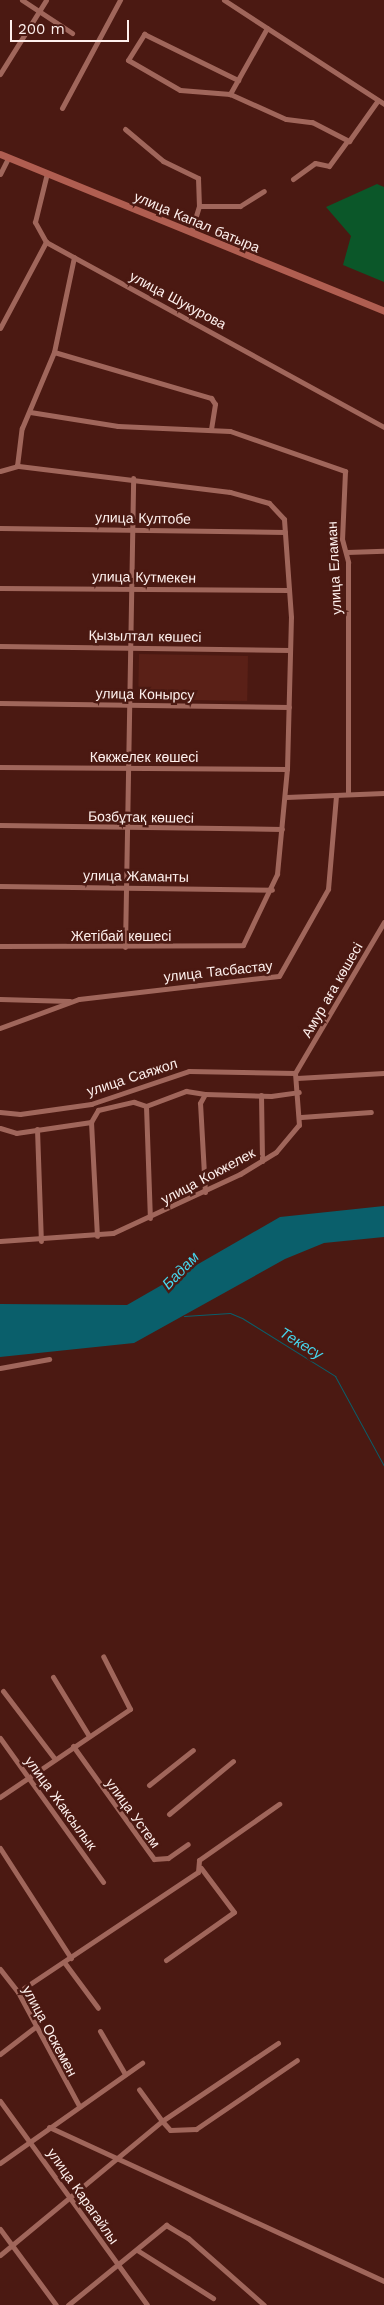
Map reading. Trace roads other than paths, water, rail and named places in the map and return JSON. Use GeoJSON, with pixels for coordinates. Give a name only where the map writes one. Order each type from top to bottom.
{"type":"FeatureCollection","features":[{"type":"Feature","properties":{"kind":"main road","name":"улица Капал батыра"},"geometry":{"type":"LineString","coordinates":[[0,154],[384,311]]}},
{"type":"Feature","properties":{"kind":"street"},"geometry":{"type":"LineString","coordinates":[[22,0],[72,33]]}},
{"type":"Feature","properties":{"kind":"street"},"geometry":{"type":"LineString","coordinates":[[0,74],[46,0]]}},
{"type":"Feature","properties":{"kind":"street"},"geometry":{"type":"LineString","coordinates":[[62,108],[120,0]]}},
{"type":"Feature","properties":{"kind":"street"},"geometry":{"type":"LineString","coordinates":[[224,0],[384,104]]}},
{"type":"Feature","properties":{"kind":"street"},"geometry":{"type":"LineString","coordinates":[[230,94],[267,28]]}},
{"type":"Feature","properties":{"kind":"street"},"geometry":{"type":"LineString","coordinates":[[238,80],[144,34],[128,60],[180,90],[230,94],[286,119],[312,122],[347,141]]}},
{"type":"Feature","properties":{"kind":"street"},"geometry":{"type":"LineString","coordinates":[[293,179],[314,163],[329,166],[347,141],[352,140],[378,100]]}},
{"type":"Feature","properties":{"kind":"street"},"geometry":{"type":"LineString","coordinates":[[124,129],[162,161],[194,173],[199,183],[199,206],[191,232]]}},
{"type":"Feature","properties":{"kind":"street"},"geometry":{"type":"LineString","coordinates":[[0,174],[8,158]]}},
{"type":"Feature","properties":{"kind":"street"},"geometry":{"type":"LineString","coordinates":[[0,328],[46,242],[35,222],[47,173]]}},
{"type":"Feature","properties":{"kind":"street"},"geometry":{"type":"LineString","coordinates":[[199,206],[240,206],[264,191]]}},
{"type":"Feature","properties":{"kind":"street","name":"улица Шукурова"},"geometry":{"type":"LineString","coordinates":[[46,242],[384,427]]}},
{"type":"Feature","properties":{"kind":"street"},"geometry":{"type":"LineString","coordinates":[[17,466],[22,428],[54,352],[74,257]]}},
{"type":"Feature","properties":{"kind":"street"},"geometry":{"type":"LineString","coordinates":[[54,352],[210,398],[215,404],[211,429]]}},
{"type":"Feature","properties":{"kind":"street","name":"улица Еламан"},"geometry":{"type":"LineString","coordinates":[[30,412],[118,426],[211,429],[245,435],[345,471],[342,539],[347,552],[348,794]]}},
{"type":"Feature","properties":{"kind":"street"},"geometry":{"type":"LineString","coordinates":[[0,471],[17,466],[133,478],[230,492],[269,503],[284,519],[289,590],[290,650],[287,769],[286,797],[272,890]]}},
{"type":"Feature","properties":{"kind":"street"},"geometry":{"type":"LineString","coordinates":[[125,947],[133,478]]}},
{"type":"Feature","properties":{"kind":"street","name":"улица Култобе"},"geometry":{"type":"LineString","coordinates":[[0,528],[132,528],[285,532]]}},
{"type":"Feature","properties":{"kind":"street"},"geometry":{"type":"LineString","coordinates":[[347,552],[384,551]]}},
{"type":"Feature","properties":{"kind":"street","name":"улица Кутмекен"},"geometry":{"type":"LineString","coordinates":[[0,588],[130,587],[289,590]]}},
{"type":"Feature","properties":{"kind":"street","name":"Қызылтал көшесі"},"geometry":{"type":"LineString","coordinates":[[0,646],[129,646],[290,650]]}},
{"type":"Feature","properties":{"kind":"street","name":"улица Конырсу"},"geometry":{"type":"LineString","coordinates":[[0,704],[289,707]]}},
{"type":"Feature","properties":{"kind":"street","name":"Көкжелек көшесі"},"geometry":{"type":"LineString","coordinates":[[0,767],[287,769]]}},
{"type":"Feature","properties":{"kind":"street"},"geometry":{"type":"LineString","coordinates":[[286,797],[384,793]]}},
{"type":"Feature","properties":{"kind":"street","name":"улица Тасбастау"},"geometry":{"type":"LineString","coordinates":[[0,1028],[72,1001],[279,976],[328,889],[336,795]]}},
{"type":"Feature","properties":{"kind":"street","name":"Бозбұтақ көшесі"},"geometry":{"type":"LineString","coordinates":[[0,825],[282,829]]}},
{"type":"Feature","properties":{"kind":"street","name":"улица Жаманты"},"geometry":{"type":"LineString","coordinates":[[0,886],[126,886],[272,890]]}},
{"type":"Feature","properties":{"kind":"street","name":"Жетібай көшесі"},"geometry":{"type":"LineString","coordinates":[[0,946],[125,947],[243,945],[272,890]]}},
{"type":"Feature","properties":{"kind":"street","name":"Амур аға көшесі"},"geometry":{"type":"LineString","coordinates":[[297,1073],[384,922]]}},
{"type":"Feature","properties":{"kind":"street"},"geometry":{"type":"LineString","coordinates":[[0,1000],[72,1001]]}},
{"type":"Feature","properties":{"kind":"street","name":"улица Саяжол"},"geometry":{"type":"LineString","coordinates":[[0,1112],[20,1114],[91,1104],[188,1070],[384,1073]]}},
{"type":"Feature","properties":{"kind":"street"},"geometry":{"type":"LineString","coordinates":[[297,1073],[301,1117],[371,1112]]}},
{"type":"Feature","properties":{"kind":"street"},"geometry":{"type":"LineString","coordinates":[[97,1236],[92,1124],[98,1110],[134,1102],[146,1106],[186,1091],[205,1094],[261,1095],[299,1092]]}},
{"type":"Feature","properties":{"kind":"street"},"geometry":{"type":"LineString","coordinates":[[205,1094],[200,1103],[205,1192]]}},
{"type":"Feature","properties":{"kind":"street"},"geometry":{"type":"LineString","coordinates":[[261,1095],[262,1161]]}},
{"type":"Feature","properties":{"kind":"street","name":"улица Кокжелек"},"geometry":{"type":"LineString","coordinates":[[146,1106],[150,1218]]}},
{"type":"Feature","properties":{"kind":"street","name":"улица Кокжелек"},"geometry":{"type":"LineString","coordinates":[[0,1241],[42,1241],[97,1236],[150,1218],[205,1192],[262,1161],[295,1133],[301,1117]]}},
{"type":"Feature","properties":{"kind":"street"},"geometry":{"type":"LineString","coordinates":[[0,1128],[16,1133],[37,1129],[92,1124]]}},
{"type":"Feature","properties":{"kind":"street"},"geometry":{"type":"LineString","coordinates":[[37,1129],[42,1241]]}},
{"type":"Feature","properties":{"kind":"street"},"geometry":{"type":"LineString","coordinates":[[0,1368],[49,1359]]}},
{"type":"Feature","properties":{"kind":"street"},"geometry":{"type":"LineString","coordinates":[[0,1797],[131,1706],[103,1656]]}},
{"type":"Feature","properties":{"kind":"street"},"geometry":{"type":"LineString","coordinates":[[53,1677],[89,1736]]}},
{"type":"Feature","properties":{"kind":"street"},"geometry":{"type":"LineString","coordinates":[[3,1691],[54,1758]]}},
{"type":"Feature","properties":{"kind":"street","name":"улица Жаксылык"},"geometry":{"type":"LineString","coordinates":[[0,1738],[103,1882]]}},
{"type":"Feature","properties":{"kind":"street","name":"улица Устем"},"geometry":{"type":"LineString","coordinates":[[73,1746],[154,1860],[168,1858],[188,1844]]}},
{"type":"Feature","properties":{"kind":"street"},"geometry":{"type":"LineString","coordinates":[[149,1785],[193,1750]]}},
{"type":"Feature","properties":{"kind":"street"},"geometry":{"type":"LineString","coordinates":[[168,1814],[233,1761]]}},
{"type":"Feature","properties":{"kind":"street"},"geometry":{"type":"LineString","coordinates":[[166,1960],[234,1912],[201,1868],[200,1860],[279,1804]]}},
{"type":"Feature","properties":{"kind":"street"},"geometry":{"type":"LineString","coordinates":[[0,1848],[71,1958]]}},
{"type":"Feature","properties":{"kind":"street"},"geometry":{"type":"LineString","coordinates":[[18,1992],[71,1958],[201,1868]]}},
{"type":"Feature","properties":{"kind":"street"},"geometry":{"type":"LineString","coordinates":[[64,1962],[98,2008]]}},
{"type":"Feature","properties":{"kind":"street","name":"улица Оскемен"},"geometry":{"type":"LineString","coordinates":[[0,1969],[18,1992],[79,2106]]}},
{"type":"Feature","properties":{"kind":"street"},"geometry":{"type":"LineString","coordinates":[[0,2054],[36,2027]]}},
{"type":"Feature","properties":{"kind":"street"},"geometry":{"type":"LineString","coordinates":[[100,2031],[125,2074]]}},
{"type":"Feature","properties":{"kind":"street"},"geometry":{"type":"LineString","coordinates":[[0,2255],[162,2121],[278,2043]]}},
{"type":"Feature","properties":{"kind":"street"},"geometry":{"type":"LineString","coordinates":[[139,2089],[170,2130],[196,2129],[297,2060]]}},
{"type":"Feature","properties":{"kind":"street"},"geometry":{"type":"LineString","coordinates":[[0,2163],[79,2106],[142,2064]]}},
{"type":"Feature","properties":{"kind":"street","name":"улица Карагайлы"},"geometry":{"type":"LineString","coordinates":[[0,2100],[147,2305]]}},
{"type":"Feature","properties":{"kind":"street"},"geometry":{"type":"LineString","coordinates":[[49,2128],[115,2161],[384,2282]]}},
{"type":"Feature","properties":{"kind":"street"},"geometry":{"type":"LineString","coordinates":[[68,2305],[137,2250],[156,2228],[166,2224],[188,2238],[264,2305]]}},
{"type":"Feature","properties":{"kind":"street"},"geometry":{"type":"LineString","coordinates":[[0,2229],[56,2305]]}},
{"type":"Feature","properties":{"kind":"street"},"geometry":{"type":"LineString","coordinates":[[137,2250],[213,2298]]}},
{"type":"Feature","properties":{"kind":"water"},"geometry":{"type":"Polygon","coordinates":[[[384,1206],[384,1237],[324,1243],[285,1259],[134,1343],[0,1357],[0,1304],[127,1305],[280,1217],[384,1206]]]}},
{"type":"Feature","properties":{"kind":"waterway","name":"Текесу"},"geometry":{"type":"LineString","coordinates":[[184,1316],[230,1313],[242,1318],[335,1376],[384,1466]]}},
{"type":"Feature","properties":{"kind":"water label","name":"Бадам"},"geometry":{"type":"Point","coordinates":[181,1271]}}]}
